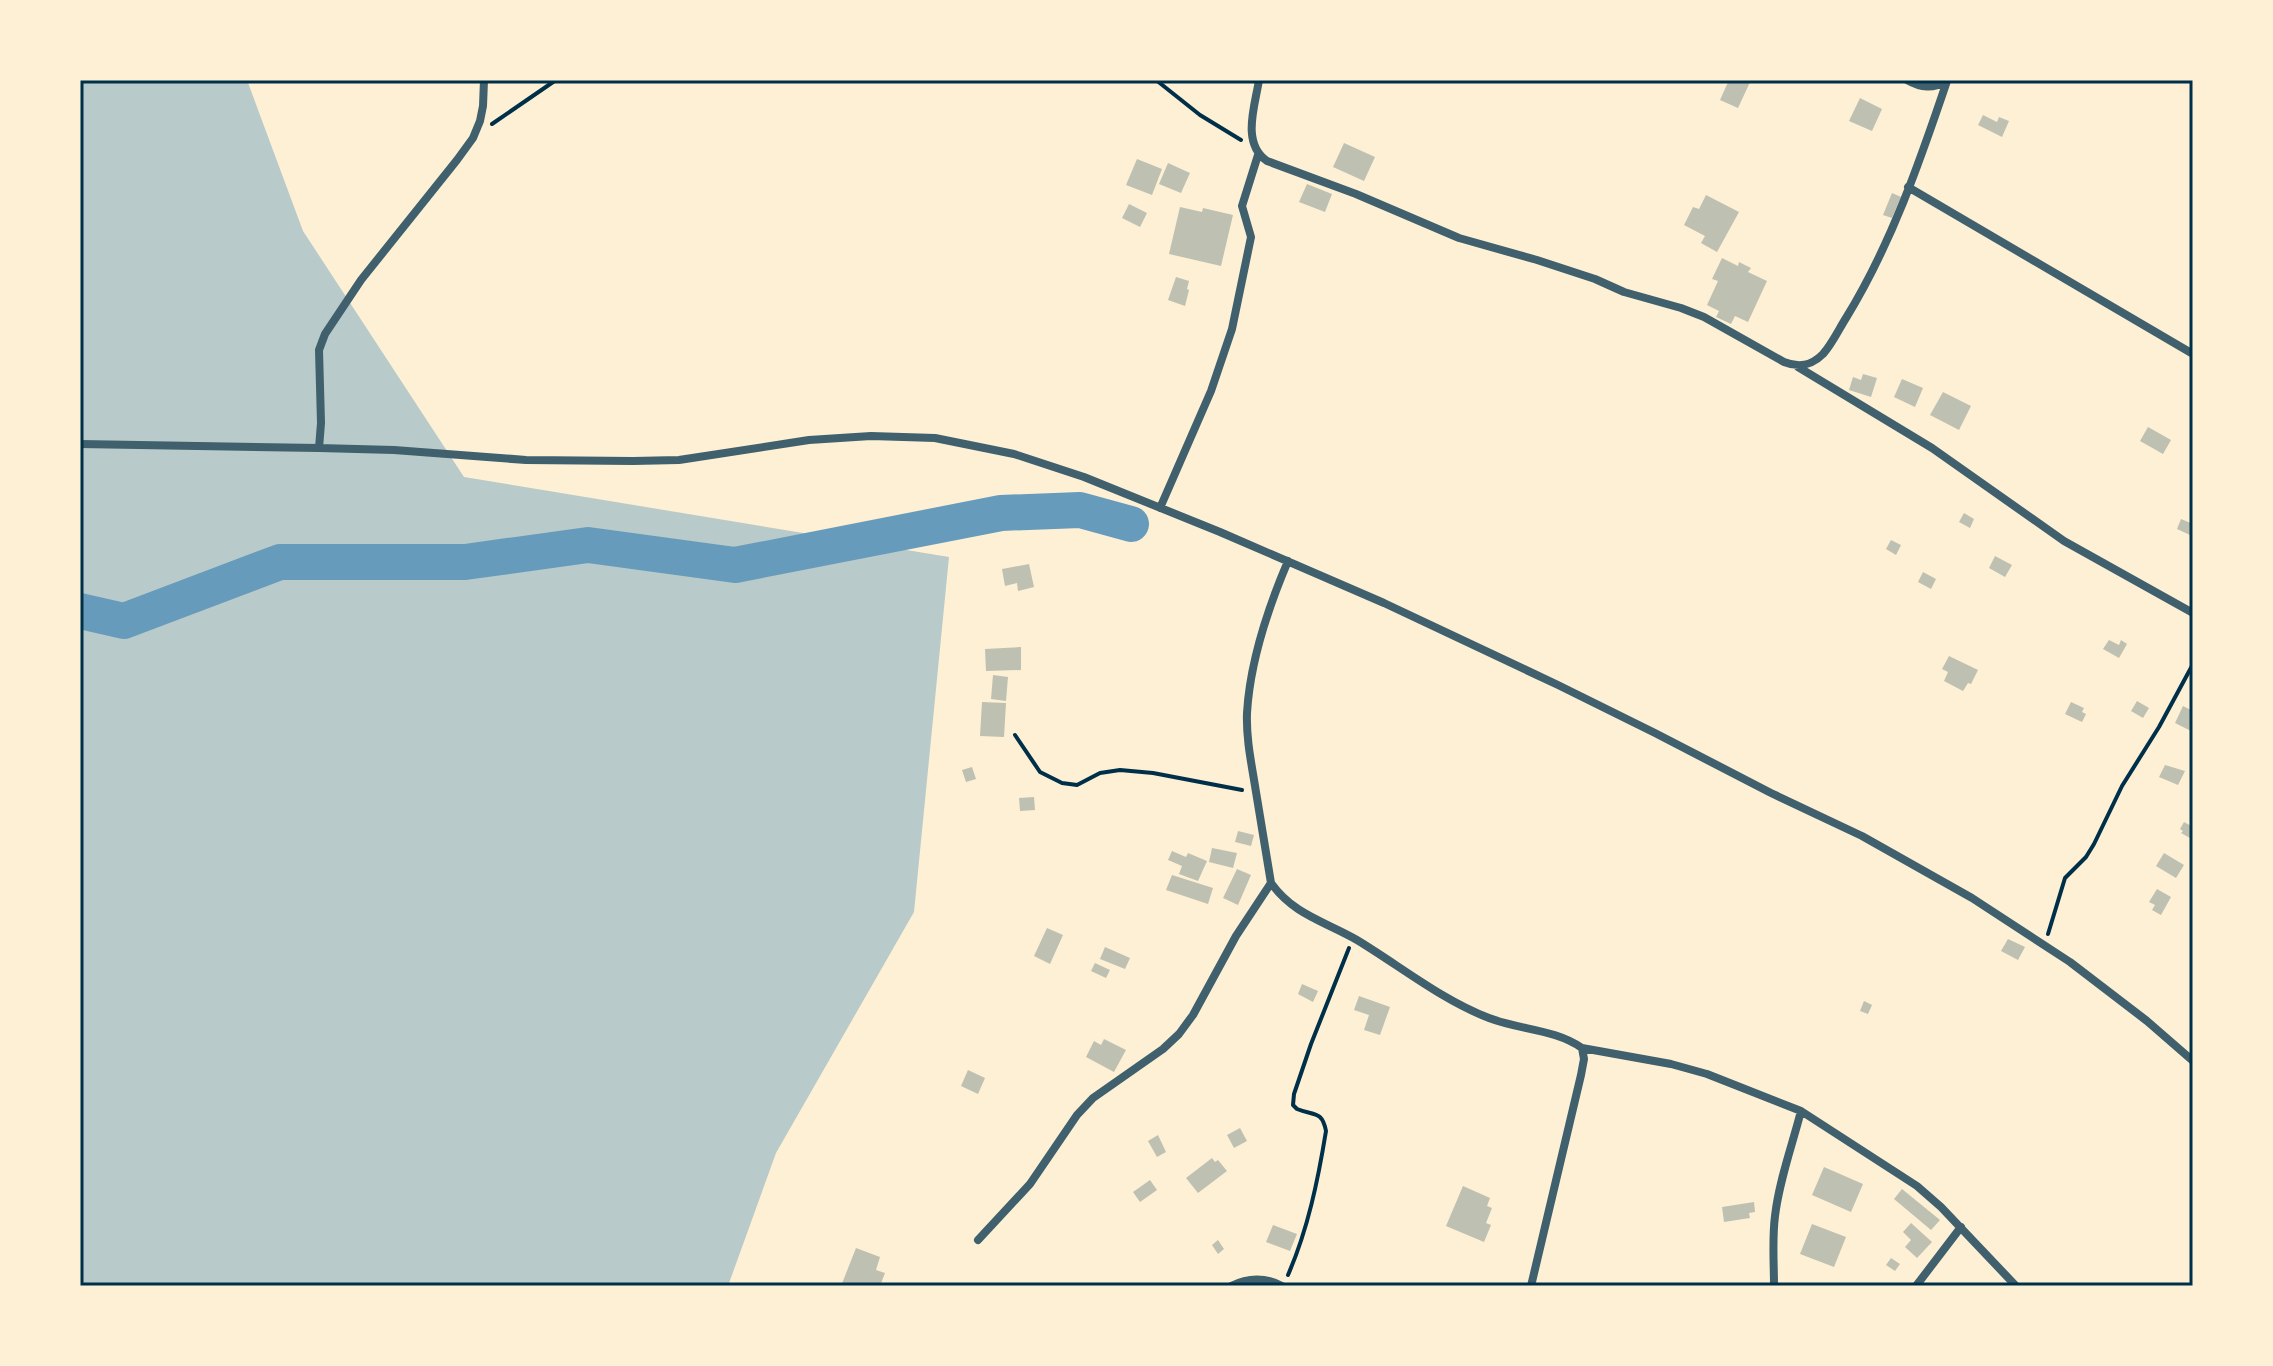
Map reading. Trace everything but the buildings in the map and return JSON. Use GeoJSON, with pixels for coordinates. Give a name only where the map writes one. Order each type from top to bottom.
{"type":"FeatureCollection","features":[{"type":"Feature","properties":{"kind":"street"},"geometry":{"type":"LineString","coordinates":[[319,448],[319,350],[325,334],[361,280],[473,138],[483,106],[484,80]]}},
{"type":"Feature","properties":{"kind":"street"},"geometry":{"type":"LineString","coordinates":[[1160,508],[1211,391],[1232,329],[1251,237],[1242,206],[1256,151],[1251,130],[1259,80]]}},
{"type":"Feature","properties":{"kind":"street"},"geometry":{"type":"LineString","coordinates":[[1907,80],[1931,87],[1947,80]]}},
{"type":"Feature","properties":{"kind":"street"},"geometry":{"type":"LineString","coordinates":[[1798,367],[1823,354],[1884,246],[1947,80]]}},
{"type":"Feature","properties":{"kind":"street"},"geometry":{"type":"LineString","coordinates":[[1256,151],[1275,164],[1459,238],[1537,260],[1704,317],[1798,367],[1932,448],[2064,541],[2193,613]]}},
{"type":"Feature","properties":{"kind":"street"},"geometry":{"type":"LineString","coordinates":[[1908,187],[2193,354]]}},
{"type":"Feature","properties":{"kind":"street"},"geometry":{"type":"LineString","coordinates":[[80,444],[394,450],[526,460],[633,461],[679,460],[767,446],[871,436],[935,438],[1014,454],[1084,477],[1384,603],[1862,836],[1972,898],[2070,962],[2188,1051],[2193,1061]]}},
{"type":"Feature","properties":{"kind":"street"},"geometry":{"type":"LineString","coordinates":[[1288,561],[1262,630],[1247,714],[1249,747],[1271,883],[1281,897],[1298,911],[1354,938],[1479,1014],[1560,1036],[1582,1048],[1671,1064],[1707,1074],[1801,1111],[1917,1186],[1961,1227],[2016,1286]]}},
{"type":"Feature","properties":{"kind":"street"},"geometry":{"type":"LineString","coordinates":[[978,1240],[1030,1184],[1077,1115],[1093,1098],[1163,1049],[1179,1034],[1271,883]]}},
{"type":"Feature","properties":{"kind":"street"},"geometry":{"type":"LineString","coordinates":[[1531,1286],[1581,1075],[1584,1059],[1582,1048]]}},
{"type":"Feature","properties":{"kind":"street"},"geometry":{"type":"LineString","coordinates":[[1774,1286],[1774,1218],[1801,1111]]}},
{"type":"Feature","properties":{"kind":"street"},"geometry":{"type":"LineString","coordinates":[[1916,1286],[1961,1227]]}},
{"type":"Feature","properties":{"kind":"street"},"geometry":{"type":"LineString","coordinates":[[1231,1286],[1261,1278],[1283,1286]]}},
{"type":"Feature","properties":{"kind":"path"},"geometry":{"type":"LineString","coordinates":[[473,138],[556,80]]}},
{"type":"Feature","properties":{"kind":"path"},"geometry":{"type":"LineString","coordinates":[[1156,80],[1200,115],[1256,151]]}},
{"type":"Feature","properties":{"kind":"path"},"geometry":{"type":"LineString","coordinates":[[2044,945],[2065,878],[2094,844],[2122,786],[2193,664]]}},
{"type":"Feature","properties":{"kind":"path"},"geometry":{"type":"LineString","coordinates":[[1015,735],[1040,772],[1062,783],[1077,785],[1100,773],[1120,770],[1257,792]]}},
{"type":"Feature","properties":{"kind":"path"},"geometry":{"type":"LineString","coordinates":[[1283,1286],[1307,1222],[1326,1131],[1320,1116],[1293,1105],[1294,1094],[1354,938]]}},
{"type":"Feature","properties":{"kind":"shaded area"},"geometry":{"type":"Polygon","coordinates":[[[80,80],[247,80],[303,231],[464,477],[949,557],[914,912],[776,1153],[728,1286],[80,1286],[80,80]]]}},
{"type":"Feature","properties":{"kind":"waterway"},"geometry":{"type":"LineString","coordinates":[[80,611],[124,621],[280,562],[465,562],[588,545],[735,565],[1001,513],[1080,510],[1131,524]]}}]}
